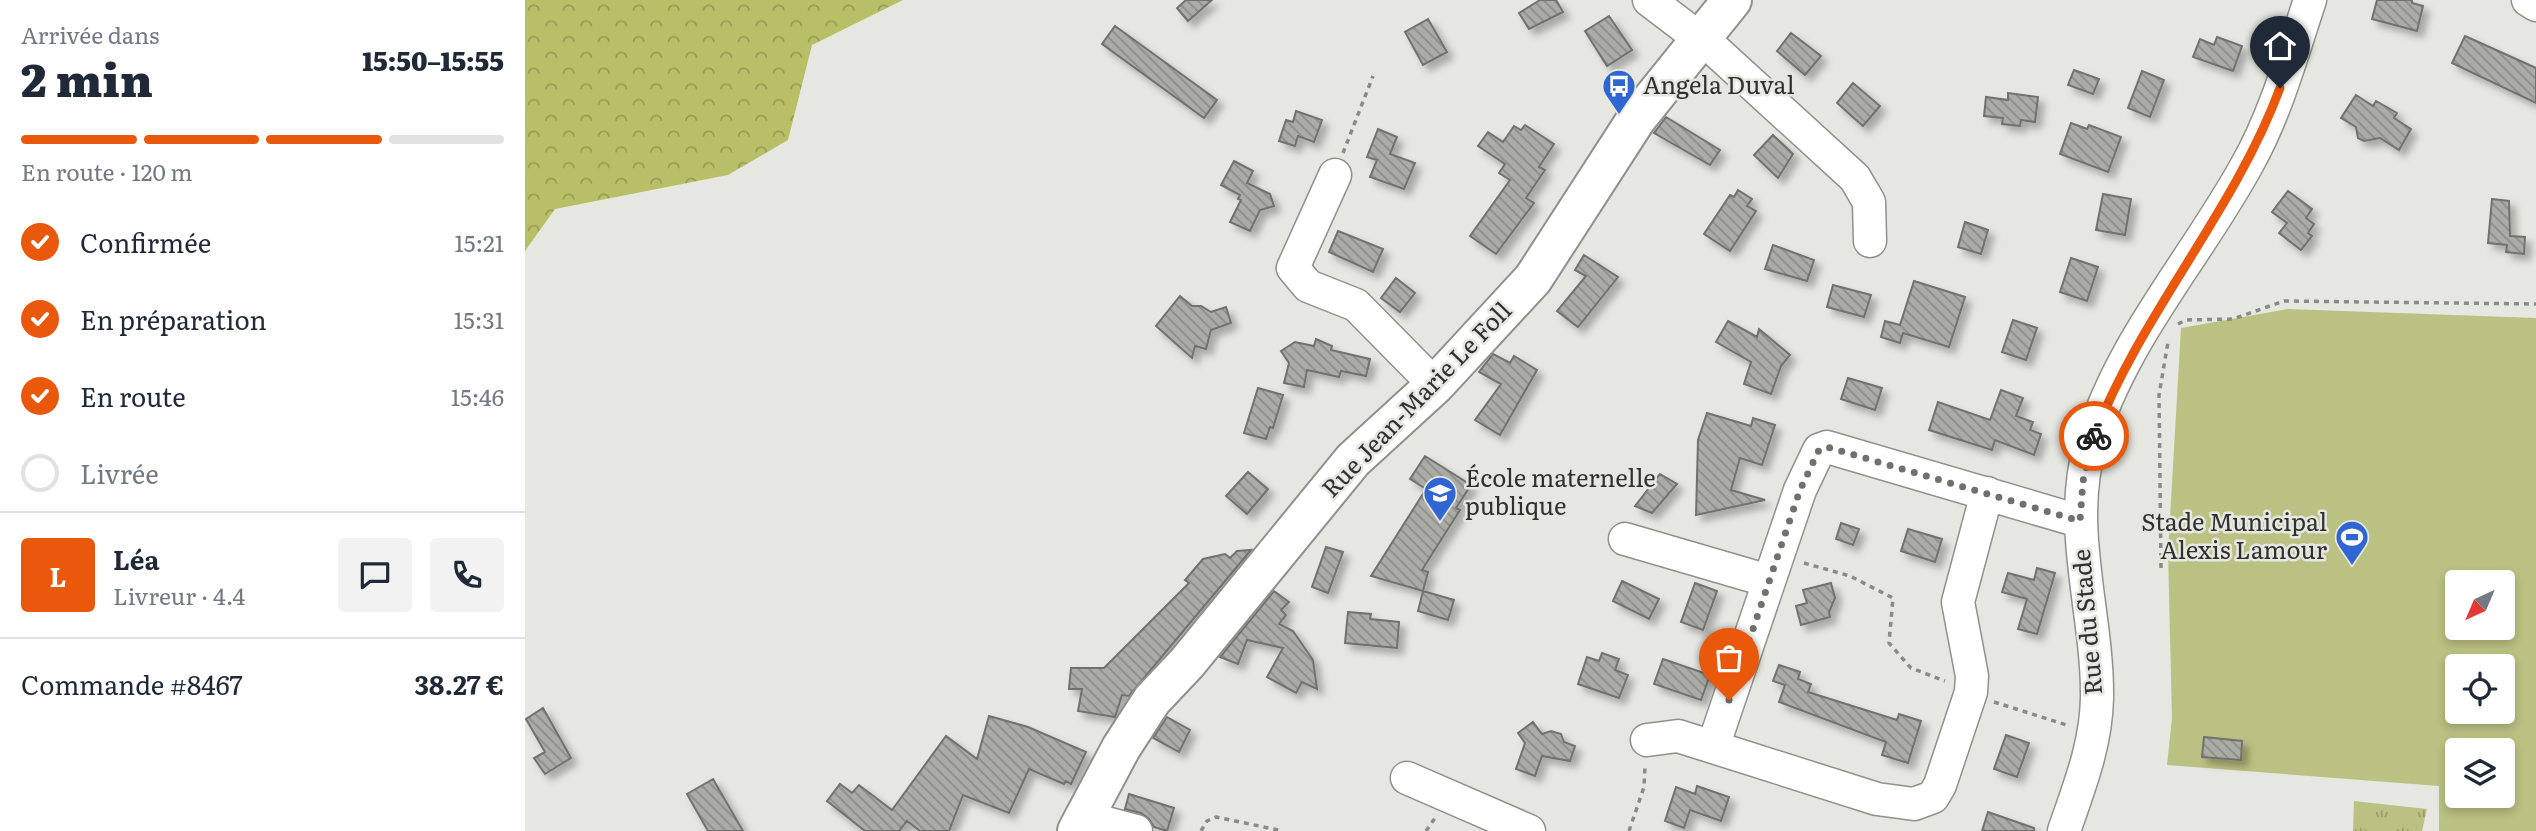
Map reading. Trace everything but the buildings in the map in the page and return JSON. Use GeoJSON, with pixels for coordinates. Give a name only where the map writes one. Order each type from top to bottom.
{"type":"FeatureCollection","features":[{"type":"Feature","properties":{"kind":"main road","name":"Rue Jean-Marie Le Foll"},"geometry":{"type":"LineString","coordinates":[[1080,824],[1152,700],[1187,663],[1353,460],[1435,385],[1533,279],[1637,118],[1732,0]]}},
{"type":"Feature","properties":{"kind":"street"},"geometry":{"type":"LineString","coordinates":[[1649,0],[1700,39],[1855,178],[1869,202],[1870,241]]}},
{"type":"Feature","properties":{"kind":"street","name":"Rue du Stade"},"geometry":{"type":"LineString","coordinates":[[2064,831],[2093,747],[2097,696],[2080,521],[2091,445],[2110,395],[2148,324],[2248,164],[2265,129],[2311,0]]}},
{"type":"Feature","properties":{"kind":"street"},"geometry":{"type":"LineString","coordinates":[[2528,0],[2536,5]]}},
{"type":"Feature","properties":{"kind":"street"},"geometry":{"type":"LineString","coordinates":[[1335,175],[1293,268],[1308,286],[1356,305],[1435,385]]}},
{"type":"Feature","properties":{"kind":"street"},"geometry":{"type":"LineString","coordinates":[[1713,747],[1809,464],[1819,450],[1827,447],[2080,521]]}},
{"type":"Feature","properties":{"kind":"street"},"geometry":{"type":"LineString","coordinates":[[1647,740],[1678,736],[1877,799],[1915,804],[1933,797],[1940,785],[1971,692],[1972,676],[1958,602],[1987,493]]}},
{"type":"Feature","properties":{"kind":"street"},"geometry":{"type":"LineString","coordinates":[[1625,539],[1773,568]]}},
{"type":"Feature","properties":{"kind":"street"},"geometry":{"type":"LineString","coordinates":[[1407,778],[1529,831]]}},
{"type":"Feature","properties":{"kind":"street"},"geometry":{"type":"LineString","coordinates":[[1080,824],[1136,831]]}},
{"type":"Feature","properties":{"kind":"path"},"geometry":{"type":"LineString","coordinates":[[1335,175],[1373,76]]}},
{"type":"Feature","properties":{"kind":"path"},"geometry":{"type":"LineString","coordinates":[[2173,328],[2186,320],[2233,319],[2284,302],[2536,304]]}},
{"type":"Feature","properties":{"kind":"path"},"geometry":{"type":"LineString","coordinates":[[2161,568],[2159,395],[2169,339]]}},
{"type":"Feature","properties":{"kind":"path"},"geometry":{"type":"LineString","coordinates":[[1773,568],[1850,576],[1888,593],[1895,604],[1889,643],[1898,656],[1920,673],[2080,729],[2080,742],[2093,747]]}},
{"type":"Feature","properties":{"kind":"path"},"geometry":{"type":"LineString","coordinates":[[1629,831],[1644,787],[1647,740]]}},
{"type":"Feature","properties":{"kind":"path"},"geometry":{"type":"LineString","coordinates":[[1201,831],[1207,821],[1216,817],[1283,831]]}},
{"type":"Feature","properties":{"kind":"green space"},"geometry":{"type":"Polygon","coordinates":[[[525,0],[903,0],[812,45],[788,140],[728,175],[555,209],[525,251],[525,0]]]}},
{"type":"Feature","properties":{"kind":"green space","name":"Stade Municipal Alexis Lamour"},"geometry":{"type":"Polygon","coordinates":[[[2288,309],[2536,318],[2536,831],[2439,831],[2439,786],[2167,765],[2172,718],[2168,552],[2181,328],[2288,309]]]}},
{"type":"Feature","properties":{"kind":"green space"},"geometry":{"type":"Polygon","coordinates":[[[2354,801],[2427,809],[2422,831],[2353,831],[2354,801]]]}},
{"type":"Feature","properties":{"kind":"way so far"},"geometry":{"type":"LineString","coordinates":[[1729,700],[1809,464],[1819,450],[1827,447],[2080,521],[2083,481],[2094,436]]}},
{"type":"Feature","properties":{"kind":"place","name":"Angela Duval"},"geometry":{"type":"Point","coordinates":[1619,116]}},
{"type":"Feature","properties":{"kind":"place","name":"École maternelle publique"},"geometry":{"type":"Point","coordinates":[1440,523]}},
{"type":"Feature","properties":{"kind":"place","name":"Stade Municipal Alexis Lamour"},"geometry":{"type":"Point","coordinates":[2352,567]}},
{"type":"Feature","properties":{"kind":"route"},"geometry":{"type":"LineString","coordinates":[[2094,436],[2110,395],[2142,334],[2248,164],[2280,88]]}}]}
